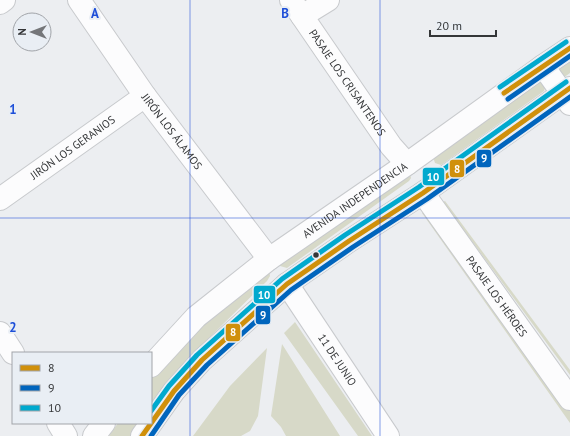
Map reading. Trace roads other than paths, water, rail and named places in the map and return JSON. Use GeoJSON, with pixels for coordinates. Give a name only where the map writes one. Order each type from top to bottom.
{"type":"FeatureCollection","features":[{"type":"Feature","properties":{"kind":"street"},"geometry":{"type":"LineString","coordinates":[[0,3],[4,0]]}},
{"type":"Feature","properties":{"kind":"street","name":"JIRÓN LOS ÁLAMOS"},"geometry":{"type":"LineString","coordinates":[[79,0],[145,96],[269,259]]}},
{"type":"Feature","properties":{"kind":"street"},"geometry":{"type":"LineString","coordinates":[[297,8],[328,0]]}},
{"type":"Feature","properties":{"kind":"street","name":"PASAJE LOS CRISANTENOS"},"geometry":{"type":"LineString","coordinates":[[297,8],[391,146],[407,164]]}},
{"type":"Feature","properties":{"kind":"street","name":"AVENIDA INDEPENDENCIA"},"geometry":{"type":"LineString","coordinates":[[152,365],[196,317],[269,259],[407,164],[542,66],[570,48]]}},
{"type":"Feature","properties":{"kind":"street"},"geometry":{"type":"LineString","coordinates":[[152,422],[174,391],[202,360],[287,284],[568,95],[542,66]]}},
{"type":"Feature","properties":{"kind":"street","name":"JIRÓN LOS GERANIOS"},"geometry":{"type":"LineString","coordinates":[[0,199],[145,96]]}},
{"type":"Feature","properties":{"kind":"street","name":"PASAJE LOS HÉROES"},"geometry":{"type":"LineString","coordinates":[[423,193],[570,399]]}},
{"type":"Feature","properties":{"kind":"street","name":"11 DE JUNIO"},"geometry":{"type":"LineString","coordinates":[[287,284],[388,436]]}},
{"type":"Feature","properties":{"kind":"street"},"geometry":{"type":"LineString","coordinates":[[0,333],[12,352]]}},
{"type":"Feature","properties":{"kind":"street"},"geometry":{"type":"LineString","coordinates":[[59,424],[66,436]]}},
{"type":"Feature","properties":{"kind":"street"},"geometry":{"type":"LineString","coordinates":[[94,436],[103,424]]}},
{"type":"Feature","properties":{"kind":"street"},"geometry":{"type":"LineString","coordinates":[[142,436],[151,424]]}}]}
